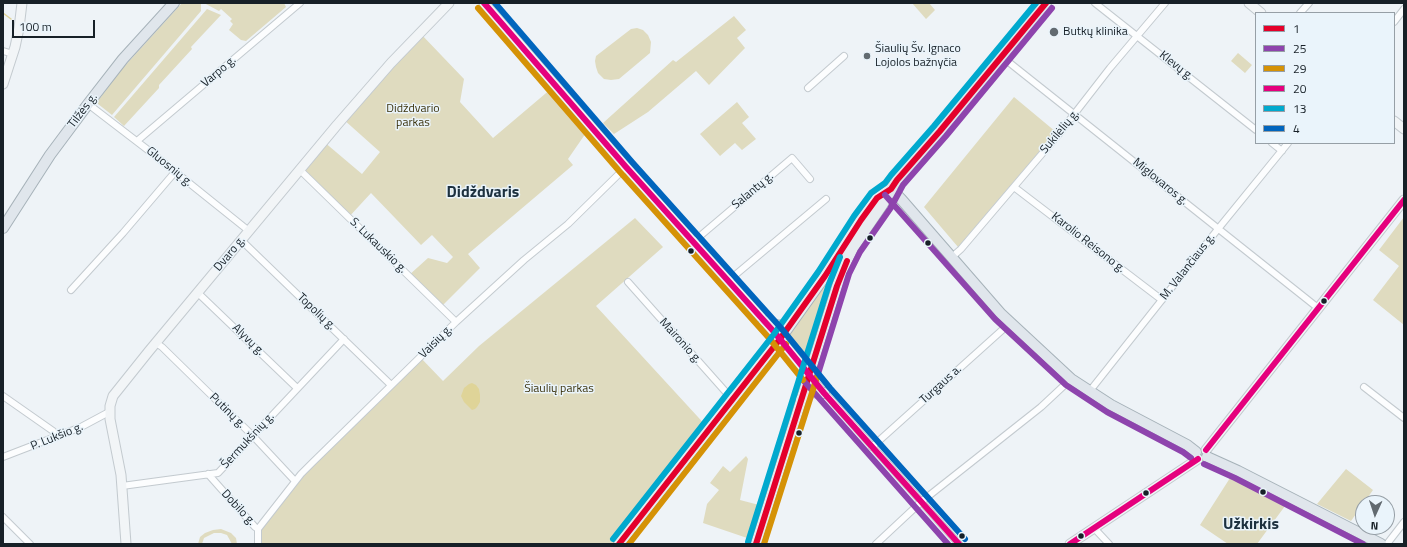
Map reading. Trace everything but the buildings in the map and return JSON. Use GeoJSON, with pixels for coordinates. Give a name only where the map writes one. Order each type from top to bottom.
{"type":"FeatureCollection","features":[{"type":"Feature","properties":{"kind":"highway","name":"Tilžės g."},"geometry":{"type":"LineString","coordinates":[[3,228],[50,155],[88,104],[123,58],[174,3]]}},
{"type":"Feature","properties":{"kind":"highway"},"geometry":{"type":"LineString","coordinates":[[1046,3],[890,189],[901,199],[1010,323],[1071,379],[1111,405],[1202,454],[1381,544]]}},
{"type":"Feature","properties":{"kind":"main road"},"geometry":{"type":"LineString","coordinates":[[3,84],[19,28],[22,3]]}},
{"type":"Feature","properties":{"kind":"main road","name":"Dvaro g."},"geometry":{"type":"LineString","coordinates":[[126,544],[122,486],[109,412],[113,396],[241,240],[361,98],[448,3]]}},
{"type":"Feature","properties":{"kind":"main road"},"geometry":{"type":"LineString","coordinates":[[484,3],[626,167],[780,339],[809,375]]}},
{"type":"Feature","properties":{"kind":"main road"},"geometry":{"type":"LineString","coordinates":[[1249,3],[1260,12]]}},
{"type":"Feature","properties":{"kind":"main road"},"geometry":{"type":"LineString","coordinates":[[1395,122],[1404,129]]}},
{"type":"Feature","properties":{"kind":"main road"},"geometry":{"type":"LineString","coordinates":[[619,544],[780,339],[825,276],[877,198],[890,189]]}},
{"type":"Feature","properties":{"kind":"main road"},"geometry":{"type":"LineString","coordinates":[[756,544],[842,271],[853,248],[883,204],[890,189]]}},
{"type":"Feature","properties":{"kind":"main road"},"geometry":{"type":"LineString","coordinates":[[1070,544],[1202,454],[1404,200]]}},
{"type":"Feature","properties":{"kind":"main road"},"geometry":{"type":"LineString","coordinates":[[764,321],[779,326],[787,324],[796,317]]}},
{"type":"Feature","properties":{"kind":"main road"},"geometry":{"type":"LineString","coordinates":[[801,399],[807,394],[813,392],[824,393]]}},
{"type":"Feature","properties":{"kind":"street","name":"Varpo g."},"geometry":{"type":"LineString","coordinates":[[135,140],[300,3]]}},
{"type":"Feature","properties":{"kind":"street","name":"Klevų g."},"geometry":{"type":"LineString","coordinates":[[1095,3],[1255,129]]}},
{"type":"Feature","properties":{"kind":"street","name":"Sukilėlių g."},"geometry":{"type":"LineString","coordinates":[[952,257],[961,249],[1014,187],[1075,114],[1136,36],[1165,3]]}},
{"type":"Feature","properties":{"kind":"street"},"geometry":{"type":"LineString","coordinates":[[1301,12],[1309,3]]}},
{"type":"Feature","properties":{"kind":"street"},"geometry":{"type":"LineString","coordinates":[[1395,21],[1404,9]]}},
{"type":"Feature","properties":{"kind":"street"},"geometry":{"type":"LineString","coordinates":[[3,51],[9,59]]}},
{"type":"Feature","properties":{"kind":"street"},"geometry":{"type":"LineString","coordinates":[[808,88],[844,56]]}},
{"type":"Feature","properties":{"kind":"street","name":"Miglovaros g."},"geometry":{"type":"LineString","coordinates":[[1002,56],[1318,308]]}},
{"type":"Feature","properties":{"kind":"street","name":"Gluosnių g."},"geometry":{"type":"LineString","coordinates":[[88,104],[249,231]]}},
{"type":"Feature","properties":{"kind":"street"},"geometry":{"type":"LineString","coordinates":[[1273,144],[1282,151]]}},
{"type":"Feature","properties":{"kind":"street","name":"M. Valančiaus g."},"geometry":{"type":"LineString","coordinates":[[1089,392],[1287,144]]}},
{"type":"Feature","properties":{"kind":"street","name":"Salantų g."},"geometry":{"type":"LineString","coordinates":[[693,242],[792,158],[810,179]]}},
{"type":"Feature","properties":{"kind":"street","name":"Vaisių g."},"geometry":{"type":"LineString","coordinates":[[258,529],[295,481],[391,385],[456,322],[524,260],[568,224],[626,167]]}},
{"type":"Feature","properties":{"kind":"street","name":"S. Lukauskio g."},"geometry":{"type":"LineString","coordinates":[[300,170],[456,322]]}},
{"type":"Feature","properties":{"kind":"street"},"geometry":{"type":"LineString","coordinates":[[71,290],[123,233],[175,172]]}},
{"type":"Feature","properties":{"kind":"street","name":"Karolio Reisono g."},"geometry":{"type":"LineString","coordinates":[[1014,187],[1162,300]]}},
{"type":"Feature","properties":{"kind":"street"},"geometry":{"type":"LineString","coordinates":[[728,281],[826,199]]}},
{"type":"Feature","properties":{"kind":"street","name":"Topolių g."},"geometry":{"type":"LineString","coordinates":[[241,240],[391,385]]}},
{"type":"Feature","properties":{"kind":"street","name":"Maironio g."},"geometry":{"type":"LineString","coordinates":[[628,282],[732,399]]}},
{"type":"Feature","properties":{"kind":"street","name":"Alyvų g."},"geometry":{"type":"LineString","coordinates":[[198,293],[298,388]]}},
{"type":"Feature","properties":{"kind":"street","name":"Turgaus a."},"geometry":{"type":"LineString","coordinates":[[872,446],[1010,323]]}},
{"type":"Feature","properties":{"kind":"street","name":"Šermukšnių g."},"geometry":{"type":"LineString","coordinates":[[122,486],[218,473],[344,339]]}},
{"type":"Feature","properties":{"kind":"street","name":"Putinų g."},"geometry":{"type":"LineString","coordinates":[[156,343],[162,347],[252,436],[295,481]]}},
{"type":"Feature","properties":{"kind":"street"},"geometry":{"type":"LineString","coordinates":[[809,375],[959,544]]}},
{"type":"Feature","properties":{"kind":"street"},"geometry":{"type":"LineString","coordinates":[[876,544],[921,502],[1041,407],[1071,379]]}},
{"type":"Feature","properties":{"kind":"street"},"geometry":{"type":"LineString","coordinates":[[1364,387],[1404,418]]}},
{"type":"Feature","properties":{"kind":"street"},"geometry":{"type":"LineString","coordinates":[[3,396],[53,431],[57,437]]}},
{"type":"Feature","properties":{"kind":"street","name":"P. Lukšio g."},"geometry":{"type":"LineString","coordinates":[[3,458],[91,423],[109,412]]}},
{"type":"Feature","properties":{"kind":"street","name":"Dobilo g."},"geometry":{"type":"LineString","coordinates":[[208,474],[258,529],[258,544]]}},
{"type":"Feature","properties":{"kind":"street"},"geometry":{"type":"LineString","coordinates":[[3,518],[30,544]]}},
{"type":"Feature","properties":{"kind":"street"},"geometry":{"type":"LineString","coordinates":[[1387,544],[1404,522]]}},
{"type":"Feature","properties":{"kind":"street"},"geometry":{"type":"LineString","coordinates":[[1094,528],[1109,544]]}},
{"type":"Feature","properties":{"kind":"green space"},"geometry":{"type":"Polygon","coordinates":[[[182,3],[201,3],[201,11],[112,115],[97,102],[122,69],[182,3]]]}},
{"type":"Feature","properties":{"kind":"green space"},"geometry":{"type":"Polygon","coordinates":[[[204,3],[284,3],[286,7],[246,41],[241,40],[229,30],[233,24],[230,21],[232,19],[221,9],[219,11],[204,3]]]}},
{"type":"Feature","properties":{"kind":"green space"},"geometry":{"type":"Polygon","coordinates":[[[912,3],[929,3],[935,10],[926,19],[912,3]]]}},
{"type":"Feature","properties":{"kind":"green space"},"geometry":{"type":"Polygon","coordinates":[[[207,9],[221,15],[191,47],[192,49],[159,85],[159,88],[124,126],[114,117],[207,9]]]}},
{"type":"Feature","properties":{"kind":"green space"},"geometry":{"type":"Polygon","coordinates":[[[734,16],[746,30],[737,38],[745,48],[709,85],[696,71],[648,112],[614,134],[603,123],[673,60],[676,62],[734,16]]]}},
{"type":"Feature","properties":{"kind":"green space"},"geometry":{"type":"Polygon","coordinates":[[[637,28],[643,30],[648,35],[651,42],[650,53],[619,79],[604,79],[598,73],[595,61],[596,56],[631,29],[637,28]]]}},
{"type":"Feature","properties":{"kind":"green space","name":"Didždvario parkas"},"geometry":{"type":"Polygon","coordinates":[[[420,33],[464,79],[460,102],[493,138],[552,88],[588,130],[568,159],[573,165],[468,254],[480,268],[441,307],[408,276],[428,258],[447,263],[453,257],[432,235],[421,245],[371,193],[348,218],[300,170],[323,141],[362,174],[380,152],[343,119],[420,33]]]}},
{"type":"Feature","properties":{"kind":"green space"},"geometry":{"type":"Polygon","coordinates":[[[1238,53],[1252,65],[1245,73],[1231,61],[1238,53]]]}},
{"type":"Feature","properties":{"kind":"green space"},"geometry":{"type":"Polygon","coordinates":[[[1014,97],[1056,132],[958,247],[924,207],[1014,97]]]}},
{"type":"Feature","properties":{"kind":"green space"},"geometry":{"type":"Polygon","coordinates":[[[737,102],[749,117],[742,123],[756,139],[742,150],[735,143],[720,156],[700,134],[737,102]]]}},
{"type":"Feature","properties":{"kind":"green space"},"geometry":{"type":"Polygon","coordinates":[[[1404,217],[1404,325],[1373,300],[1399,266],[1379,250],[1404,217]]]}},
{"type":"Feature","properties":{"kind":"green space","name":"Šiaulių parkas"},"geometry":{"type":"Polygon","coordinates":[[[635,218],[663,247],[596,306],[709,429],[613,544],[258,544],[257,532],[301,474],[420,357],[443,381],[479,346],[635,218]]]}},
{"type":"Feature","properties":{"kind":"green space"},"geometry":{"type":"Polygon","coordinates":[[[837,268],[810,357],[805,358],[788,338],[788,333],[837,268]]]}},
{"type":"Feature","properties":{"kind":"green space"},"geometry":{"type":"Polygon","coordinates":[[[746,456],[748,459],[740,500],[763,506],[753,540],[703,523],[707,504],[719,490],[710,483],[723,466],[730,472],[746,456]]]}},
{"type":"Feature","properties":{"kind":"green space"},"geometry":{"type":"Polygon","coordinates":[[[1346,469],[1373,490],[1369,495],[1355,495],[1355,515],[1351,521],[1317,504],[1346,469]]]}},
{"type":"Feature","properties":{"kind":"green space"},"geometry":{"type":"Polygon","coordinates":[[[1230,478],[1285,506],[1257,544],[1228,544],[1200,525],[1230,478]]]}},
{"type":"Feature","properties":{"kind":"green space"},"geometry":{"type":"Polygon","coordinates":[[[221,529],[231,533],[236,538],[237,544],[232,544],[227,535],[214,533],[204,538],[202,544],[198,544],[200,537],[205,533],[221,529]]]}},
{"type":"Feature","properties":{"kind":"shaded area"},"geometry":{"type":"Polygon","coordinates":[[[472,383],[479,389],[480,402],[475,409],[472,410],[464,402],[461,396],[464,388],[472,383]]]}},
{"type":"Feature","properties":{"kind":"waterway"},"geometry":{"type":"LineString","coordinates":[[3,13],[11,19]]}},
{"type":"Feature","properties":{"kind":"transit line","name":"20"},"geometry":{"type":"LineString","coordinates":[[484,3],[626,167],[775,333],[824,393],[959,544]]}},
{"type":"Feature","properties":{"kind":"transit line","name":"4"},"geometry":{"type":"LineString","coordinates":[[495,3],[632,162],[781,328],[830,388],[965,539]]}},
{"type":"Feature","properties":{"kind":"transit line","name":"13"},"geometry":{"type":"LineString","coordinates":[[613,539],[774,334],[871,193],[885,183],[1036,3]]}},
{"type":"Feature","properties":{"kind":"transit line","name":"1"},"geometry":{"type":"LineString","coordinates":[[619,544],[780,339],[825,276],[877,198],[891,189],[1046,3]]}},
{"type":"Feature","properties":{"kind":"transit line","name":"29"},"geometry":{"type":"LineString","coordinates":[[478,8],[620,172],[769,338],[803,380]]}},
{"type":"Feature","properties":{"kind":"transit line","name":"25"},"geometry":{"type":"LineString","coordinates":[[817,377],[849,274],[860,252],[890,209],[903,185],[946,136],[1052,8]]}},
{"type":"Feature","properties":{"kind":"transit line","name":"25"},"geometry":{"type":"LineString","coordinates":[[885,195],[995,319],[1066,385],[1107,412],[1183,452],[1191,458]]}},
{"type":"Feature","properties":{"kind":"transit line","name":"20"},"geometry":{"type":"LineString","coordinates":[[1206,450],[1404,200]]}},
{"type":"Feature","properties":{"kind":"transit line","name":"13"},"geometry":{"type":"LineString","coordinates":[[748,542],[829,284],[840,257]]}},
{"type":"Feature","properties":{"kind":"transit line","name":"1"},"geometry":{"type":"LineString","coordinates":[[756,544],[837,286],[847,261]]}},
{"type":"Feature","properties":{"kind":"transit line","name":"29"},"geometry":{"type":"LineString","coordinates":[[629,544],[786,344]]}},
{"type":"Feature","properties":{"kind":"transit line","name":"29"},"geometry":{"type":"LineString","coordinates":[[764,544],[817,377]]}},
{"type":"Feature","properties":{"kind":"transit line","name":"25"},"geometry":{"type":"LineString","coordinates":[[803,380],[948,544]]}},
{"type":"Feature","properties":{"kind":"transit line","name":"20"},"geometry":{"type":"LineString","coordinates":[[1070,544],[1198,459]]}},
{"type":"Feature","properties":{"kind":"transit line","name":"25"},"geometry":{"type":"LineString","coordinates":[[1204,464],[1235,478],[1363,544]]}},
{"type":"Feature","properties":{"kind":"place","name":"Butkų klinika"},"geometry":{"type":"Point","coordinates":[1054,32]}},
{"type":"Feature","properties":{"kind":"place","name":"Šiaulių Šv. Ignaco Lojolos bažnyčia"},"geometry":{"type":"Point","coordinates":[867,56]}},
{"type":"Feature","properties":{"kind":"district","name":"Didždvaris"},"geometry":{"type":"Point","coordinates":[483,193]}},
{"type":"Feature","properties":{"kind":"district","name":"Užkirkis"},"geometry":{"type":"Point","coordinates":[1251,525]}}]}
